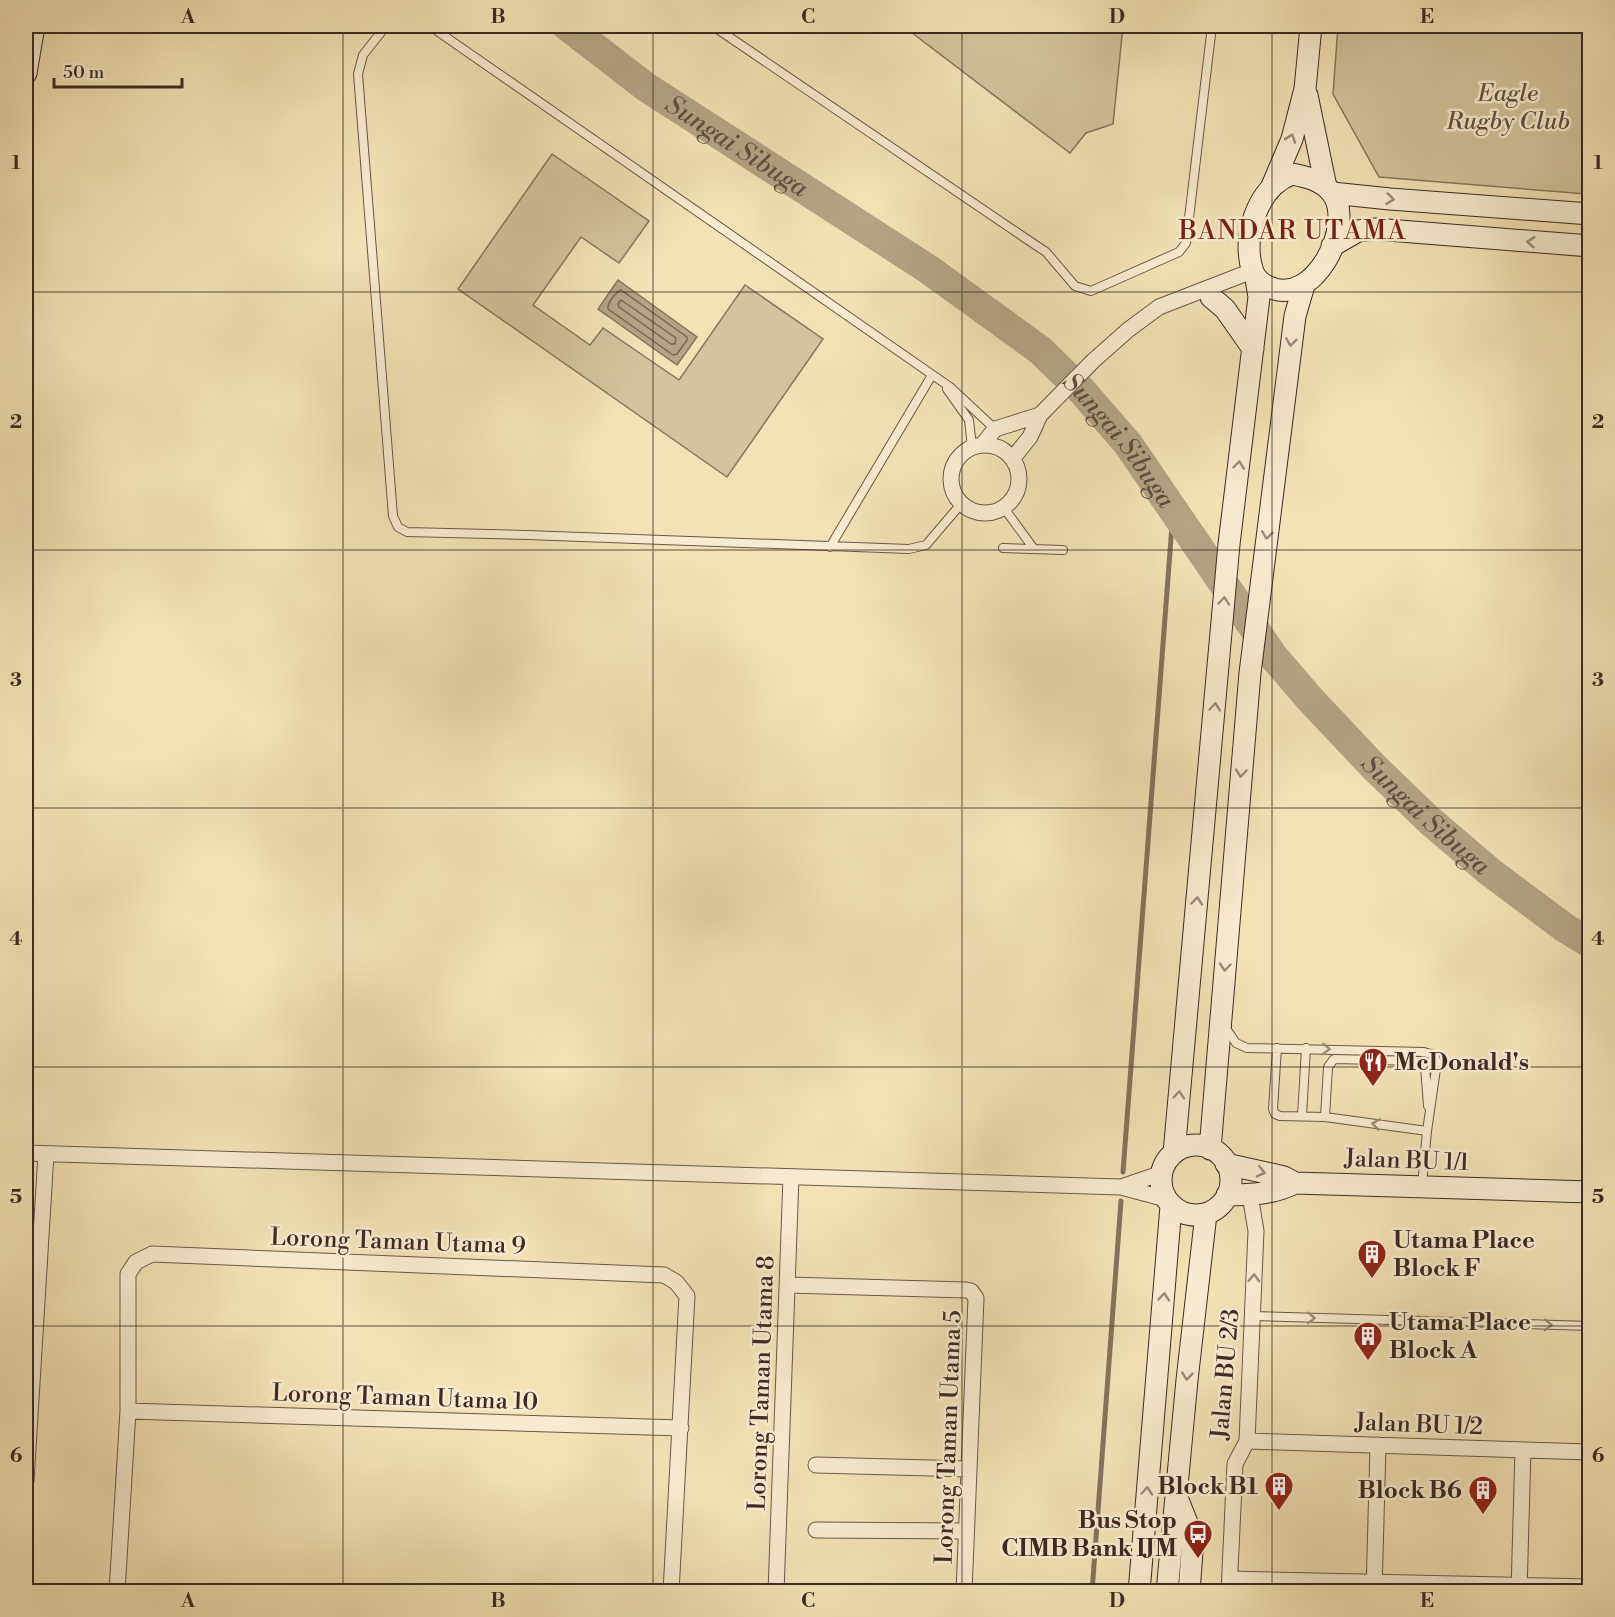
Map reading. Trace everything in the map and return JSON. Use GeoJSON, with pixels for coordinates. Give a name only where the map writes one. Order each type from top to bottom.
{"type":"FeatureCollection","features":[{"type":"Feature","properties":{"kind":"street"},"geometry":{"type":"LineString","coordinates":[[26,74],[34,26]]}},
{"type":"Feature","properties":{"kind":"street"},"geometry":{"type":"LineString","coordinates":[[1174,1154],[1229,544],[1258,297],[1249,250],[1251,229],[1263,198],[1272,186],[1292,139],[1305,89],[1311,26]]}},
{"type":"Feature","properties":{"kind":"street"},"geometry":{"type":"LineString","coordinates":[[1305,89],[1329,190]]}},
{"type":"Feature","properties":{"kind":"street"},"geometry":{"type":"LineString","coordinates":[[1254,275],[1275,290],[1289,291],[1304,285],[1324,266],[1340,216],[1338,204],[1329,190],[1319,181],[1292,174],[1272,186]]}},
{"type":"Feature","properties":{"kind":"street"},"geometry":{"type":"LineString","coordinates":[[1329,190],[1390,199],[1590,214]]}},
{"type":"Feature","properties":{"kind":"street"},"geometry":{"type":"LineString","coordinates":[[1332,246],[1358,231],[1375,229],[1590,246]]}},
{"type":"Feature","properties":{"kind":"street"},"geometry":{"type":"LineString","coordinates":[[1141,321],[1211,297],[1254,275]]}},
{"type":"Feature","properties":{"kind":"street"},"geometry":{"type":"LineString","coordinates":[[1013,458],[1030,437],[1045,410],[1093,360],[1159,307],[1254,275]]}},
{"type":"Feature","properties":{"kind":"street"},"geometry":{"type":"LineString","coordinates":[[1210,1149],[1250,673],[1294,316],[1304,285]]}},
{"type":"Feature","properties":{"kind":"street"},"geometry":{"type":"LineString","coordinates":[[1211,297],[1225,309],[1253,350]]}},
{"type":"Feature","properties":{"kind":"street"},"geometry":{"type":"LineString","coordinates":[[977,446],[1000,447],[1013,458],[1018,468],[1020,479],[1018,490],[1004,508],[993,513],[982,514],[971,511],[954,495],[951,473],[955,462],[962,453],[977,446],[995,429],[1045,410]]}},
{"type":"Feature","properties":{"kind":"street"},"geometry":{"type":"LineString","coordinates":[[26,1153],[1121,1187],[1169,1202],[1187,1214],[1206,1214],[1222,1203],[1230,1185],[1230,1174],[1226,1164],[1217,1153],[1210,1149],[1192,1146],[1174,1154],[1166,1162],[1162,1173],[1162,1191],[1169,1202],[1139,1592]]}},
{"type":"Feature","properties":{"kind":"street"},"geometry":{"type":"LineString","coordinates":[[26,1474],[46,1154]]}},
{"type":"Feature","properties":{"kind":"street","name":"Jalan BU 1/1"},"geometry":{"type":"LineString","coordinates":[[1226,1164],[1284,1177],[1295,1183],[1590,1192]]}},
{"type":"Feature","properties":{"kind":"street"},"geometry":{"type":"LineString","coordinates":[[1121,1187],[1162,1173]]}},
{"type":"Feature","properties":{"kind":"street","name":"Lorong Taman Utama 8"},"geometry":{"type":"LineString","coordinates":[[776,1592],[791,1177]]}},
{"type":"Feature","properties":{"kind":"street"},"geometry":{"type":"LineString","coordinates":[[1227,1195],[1280,1191],[1295,1183]]}},
{"type":"Feature","properties":{"kind":"street","name":"Jalan BU 2/3"},"geometry":{"type":"LineString","coordinates":[[1230,1585],[1235,1464],[1247,1441],[1256,1232],[1250,1195]]}},
{"type":"Feature","properties":{"kind":"street"},"geometry":{"type":"LineString","coordinates":[[1167,1592],[1206,1214]]}},
{"type":"Feature","properties":{"kind":"street","name":"Lorong Taman Utama 9"},"geometry":{"type":"LineString","coordinates":[[117,1592],[128,1411],[128,1274],[136,1262],[152,1254],[664,1275],[676,1282],[687,1296],[671,1592]]}},
{"type":"Feature","properties":{"kind":"street","name":"Lorong Taman Utama 5"},"geometry":{"type":"LineString","coordinates":[[787,1285],[970,1291],[976,1298],[964,1592]]}},
{"type":"Feature","properties":{"kind":"street","name":"Lorong Taman Utama 10"},"geometry":{"type":"LineString","coordinates":[[128,1411],[681,1428]]}},
{"type":"Feature","properties":{"kind":"street","name":"Jalan BU 1/2"},"geometry":{"type":"LineString","coordinates":[[1247,1441],[1590,1452]]}},
{"type":"Feature","properties":{"kind":"street"},"geometry":{"type":"LineString","coordinates":[[1374,1587],[1378,1445]]}},
{"type":"Feature","properties":{"kind":"street"},"geometry":{"type":"LineString","coordinates":[[1519,1589],[1523,1450]]}},
{"type":"Feature","properties":{"kind":"street"},"geometry":{"type":"LineString","coordinates":[[816,1465],[969,1469]]}},
{"type":"Feature","properties":{"kind":"street"},"geometry":{"type":"LineString","coordinates":[[1176,1494],[1193,1538],[1189,1592]]}},
{"type":"Feature","properties":{"kind":"street"},"geometry":{"type":"LineString","coordinates":[[816,1530],[966,1531]]}},
{"type":"Feature","properties":{"kind":"street"},"geometry":{"type":"LineString","coordinates":[[1230,1585],[1519,1589],[1590,1587]]}},
{"type":"Feature","properties":{"kind":"lane"},"geometry":{"type":"LineString","coordinates":[[386,26],[363,55],[358,74],[393,516],[398,527],[407,532],[909,549],[926,545],[961,504]]}},
{"type":"Feature","properties":{"kind":"lane"},"geometry":{"type":"LineString","coordinates":[[430,26],[950,387],[995,429]]}},
{"type":"Feature","properties":{"kind":"lane"},"geometry":{"type":"LineString","coordinates":[[713,26],[1046,252],[1075,286],[1091,291],[1184,248],[1212,26]]}},
{"type":"Feature","properties":{"kind":"lane"},"geometry":{"type":"LineString","coordinates":[[830,547],[932,375]]}},
{"type":"Feature","properties":{"kind":"lane"},"geometry":{"type":"LineString","coordinates":[[941,381],[969,420],[977,446]]}},
{"type":"Feature","properties":{"kind":"lane"},"geometry":{"type":"LineString","coordinates":[[1004,508],[1034,549]]}},
{"type":"Feature","properties":{"kind":"lane"},"geometry":{"type":"LineString","coordinates":[[1003,548],[1063,550]]}},
{"type":"Feature","properties":{"kind":"lane"},"geometry":{"type":"LineString","coordinates":[[1220,1017],[1236,1043],[1247,1048],[1424,1052],[1434,1055],[1437,1062],[1422,1186]]}},
{"type":"Feature","properties":{"kind":"lane"},"geometry":{"type":"LineString","coordinates":[[1277,1048],[1273,1109],[1275,1114],[1324,1117],[1427,1131]]}},
{"type":"Feature","properties":{"kind":"lane"},"geometry":{"type":"LineString","coordinates":[[1302,1116],[1306,1048]]}},
{"type":"Feature","properties":{"kind":"lane"},"geometry":{"type":"LineString","coordinates":[[1324,1117],[1328,1067],[1334,1059],[1409,1060],[1418,1061],[1425,1066],[1430,1119]]}},
{"type":"Feature","properties":{"kind":"lane"},"geometry":{"type":"LineString","coordinates":[[1253,1316],[1590,1326]]}},
{"type":"Feature","properties":{"kind":"green space"},"geometry":{"type":"Polygon","coordinates":[[[903,26],[1123,26],[1113,124],[1086,133],[1070,153],[903,26]]]}},
{"type":"Feature","properties":{"kind":"green space","name":"Eagle Rugby Club"},"geometry":{"type":"Polygon","coordinates":[[[1338,26],[1589,26],[1590,151],[1586,194],[1379,177],[1333,94],[1338,26]]]}},
{"type":"Feature","properties":{"kind":"green space"},"geometry":{"type":"Polygon","coordinates":[[[552,154],[649,221],[619,263],[581,237],[533,305],[590,345],[603,328],[679,380],[745,285],[823,339],[727,477],[458,289],[552,154]]]}},
{"type":"Feature","properties":{"kind":"water"},"geometry":{"type":"Polygon","coordinates":[[[618,280],[697,337],[677,365],[598,309],[618,280]]]}},
{"type":"Feature","properties":{"kind":"waterway","name":"Sungai Sibuga"},"geometry":{"type":"LineString","coordinates":[[567,26],[646,87],[928,269],[1040,350],[1082,391],[1128,444],[1273,656],[1309,698],[1374,767],[1429,820],[1490,872],[1565,928],[1590,943]]}},
{"type":"Feature","properties":{"kind":"waterway"},"geometry":{"type":"LineString","coordinates":[[1123,1172],[1173,512]]}},
{"type":"Feature","properties":{"kind":"waterway"},"geometry":{"type":"LineString","coordinates":[[1092,1592],[1121,1201]]}},
{"type":"Feature","properties":{"kind":"place","name":"McDonald's"},"geometry":{"type":"Point","coordinates":[1373,1088]}},
{"type":"Feature","properties":{"kind":"place","name":"Utama Place Block F"},"geometry":{"type":"Point","coordinates":[1372,1280]}},
{"type":"Feature","properties":{"kind":"place","name":"Utama Place Block A"},"geometry":{"type":"Point","coordinates":[1368,1362]}},
{"type":"Feature","properties":{"kind":"place","name":"Block B1"},"geometry":{"type":"Point","coordinates":[1279,1512]}},
{"type":"Feature","properties":{"kind":"place","name":"Block B6"},"geometry":{"type":"Point","coordinates":[1483,1516]}},
{"type":"Feature","properties":{"kind":"place","name":"Bus Stop CIMB Bank IJM"},"geometry":{"type":"Point","coordinates":[1198,1560]}},
{"type":"Feature","properties":{"kind":"district","name":"BANDAR UTAMA"},"geometry":{"type":"Point","coordinates":[1293,230]}}]}
